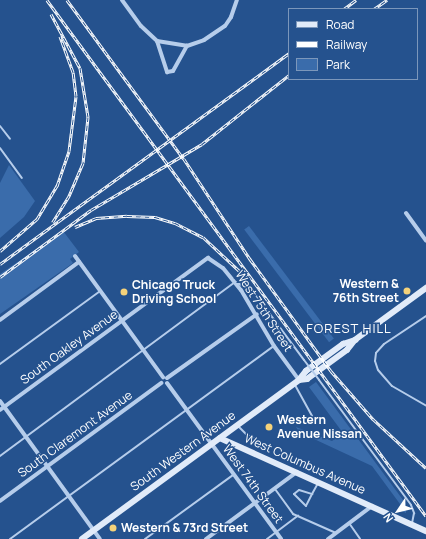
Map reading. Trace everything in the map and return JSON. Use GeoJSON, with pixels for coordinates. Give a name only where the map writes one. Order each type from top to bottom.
{"type":"FeatureCollection","features":[{"type":"Feature","properties":{"kind":"main road","name":"South Western Avenue"},"geometry":{"type":"LineString","coordinates":[[82,539],[296,382],[307,379],[347,350],[355,340],[426,288]]}},
{"type":"Feature","properties":{"kind":"main road","name":"West Columbus Avenue"},"geometry":{"type":"LineString","coordinates":[[220,438],[426,531]]}},
{"type":"Feature","properties":{"kind":"street"},"geometry":{"type":"LineString","coordinates":[[122,0],[140,26],[157,41],[167,72],[173,71],[187,46]]}},
{"type":"Feature","properties":{"kind":"street"},"geometry":{"type":"LineString","coordinates":[[157,41],[187,46],[204,40],[225,26],[232,17],[237,0]]}},
{"type":"Feature","properties":{"kind":"street"},"geometry":{"type":"LineString","coordinates":[[406,214],[424,236],[426,241]]}},
{"type":"Feature","properties":{"kind":"street","name":"West 74th Street"},"geometry":{"type":"LineString","coordinates":[[75,256],[281,539]]}},
{"type":"Feature","properties":{"kind":"street","name":"West 75th Street"},"geometry":{"type":"LineString","coordinates":[[208,258],[223,268],[235,282],[257,314],[296,382]]}},
{"type":"Feature","properties":{"kind":"street","name":"South Oakley Avenue"},"geometry":{"type":"LineString","coordinates":[[0,410],[208,258]]}},
{"type":"Feature","properties":{"kind":"street"},"geometry":{"type":"LineString","coordinates":[[0,320],[79,262]]}},
{"type":"Feature","properties":{"kind":"street"},"geometry":{"type":"LineString","coordinates":[[166,380],[257,314]]}},
{"type":"Feature","properties":{"kind":"street","name":"South Claremont Avenue"},"geometry":{"type":"LineString","coordinates":[[0,501],[166,380]]}},
{"type":"Feature","properties":{"kind":"street"},"geometry":{"type":"LineString","coordinates":[[0,401],[100,539]]}},
{"type":"Feature","properties":{"kind":"street"},"geometry":{"type":"LineString","coordinates":[[206,539],[296,472]]}},
{"type":"Feature","properties":{"kind":"street"},"geometry":{"type":"LineString","coordinates":[[328,539],[372,506]]}},
{"type":"Feature","properties":{"kind":"lane"},"geometry":{"type":"LineString","coordinates":[[0,126],[10,139]]}},
{"type":"Feature","properties":{"kind":"lane"},"geometry":{"type":"LineString","coordinates":[[0,148],[22,178]]}},
{"type":"Feature","properties":{"kind":"lane"},"geometry":{"type":"LineString","coordinates":[[0,456],[144,351],[235,282],[252,290],[319,380],[411,506],[414,513],[412,524]]}},
{"type":"Feature","properties":{"kind":"lane"},"geometry":{"type":"LineString","coordinates":[[0,364],[100,291]]}},
{"type":"Feature","properties":{"kind":"lane"},"geometry":{"type":"LineString","coordinates":[[426,316],[384,344],[376,353],[375,361],[378,370],[392,386],[426,406]]}},
{"type":"Feature","properties":{"kind":"lane"},"geometry":{"type":"LineString","coordinates":[[10,539],[274,346]]}},
{"type":"Feature","properties":{"kind":"lane"},"geometry":{"type":"LineString","coordinates":[[296,382],[316,423]]}},
{"type":"Feature","properties":{"kind":"lane"},"geometry":{"type":"LineString","coordinates":[[237,425],[246,434],[267,446]]}},
{"type":"Feature","properties":{"kind":"lane"},"geometry":{"type":"LineString","coordinates":[[145,539],[233,474]]}},
{"type":"Feature","properties":{"kind":"lane"},"geometry":{"type":"LineString","coordinates":[[312,494],[299,490],[294,494],[306,506],[312,494],[318,482]]}},
{"type":"Feature","properties":{"kind":"lane"},"geometry":{"type":"LineString","coordinates":[[275,489],[293,514],[336,533]]}},
{"type":"Feature","properties":{"kind":"lane"},"geometry":{"type":"LineString","coordinates":[[267,539],[298,516]]}},
{"type":"Feature","properties":{"kind":"lane"},"geometry":{"type":"LineString","coordinates":[[349,523],[360,539]]}},
{"type":"Feature","properties":{"kind":"green space"},"geometry":{"type":"Polygon","coordinates":[[[9,165],[35,201],[24,217],[0,238],[0,183],[9,165]]]}},
{"type":"Feature","properties":{"kind":"green space"},"geometry":{"type":"Polygon","coordinates":[[[249,226],[334,339],[329,342],[244,230],[249,226]]]}},
{"type":"Feature","properties":{"kind":"green space"},"geometry":{"type":"Polygon","coordinates":[[[63,231],[79,252],[70,259],[73,263],[0,314],[0,274],[63,231]]]}},
{"type":"Feature","properties":{"kind":"green space"},"geometry":{"type":"Polygon","coordinates":[[[316,382],[406,504],[406,513],[402,511],[400,504],[372,466],[299,432],[296,427],[332,441],[343,433],[309,387],[316,382]]]}},
{"type":"Feature","properties":{"kind":"railway"},"geometry":{"type":"LineString","coordinates":[[47,0],[426,516]]}},
{"type":"Feature","properties":{"kind":"railway"},"geometry":{"type":"LineString","coordinates":[[67,0],[184,159],[250,259],[331,371],[373,419],[426,468]]}},
{"type":"Feature","properties":{"kind":"railway"},"geometry":{"type":"LineString","coordinates":[[345,8],[356,0]]}},
{"type":"Feature","properties":{"kind":"railway"},"geometry":{"type":"LineString","coordinates":[[375,8],[387,0]]}},
{"type":"Feature","properties":{"kind":"railway"},"geometry":{"type":"LineString","coordinates":[[51,14],[80,68],[88,117],[83,163],[69,196],[53,222]]}},
{"type":"Feature","properties":{"kind":"railway"},"geometry":{"type":"LineString","coordinates":[[0,251],[37,219],[57,186],[69,151],[76,96],[73,72],[60,36]]}},
{"type":"Feature","properties":{"kind":"railway"},"geometry":{"type":"LineString","coordinates":[[0,264],[288,54]]}},
{"type":"Feature","properties":{"kind":"railway"},"geometry":{"type":"LineString","coordinates":[[0,277],[91,210],[202,144],[288,76]]}},
{"type":"Feature","properties":{"kind":"railway"},"geometry":{"type":"LineString","coordinates":[[75,227],[96,218],[127,216],[155,217],[175,223],[203,237],[247,278]]}},
{"type":"Feature","properties":{"kind":"place","name":"Western & 76th Street"},"geometry":{"type":"Point","coordinates":[407,291]}},
{"type":"Feature","properties":{"kind":"place","name":"Chicago Truck Driving School"},"geometry":{"type":"Point","coordinates":[124,292]}},
{"type":"Feature","properties":{"kind":"place","name":"Western Avenue Nissan"},"geometry":{"type":"Point","coordinates":[269,427]}},
{"type":"Feature","properties":{"kind":"place","name":"Western & 73rd Street"},"geometry":{"type":"Point","coordinates":[113,528]}},
{"type":"Feature","properties":{"kind":"district","name":"FOREST HILL"},"geometry":{"type":"Point","coordinates":[349,328]}}]}
